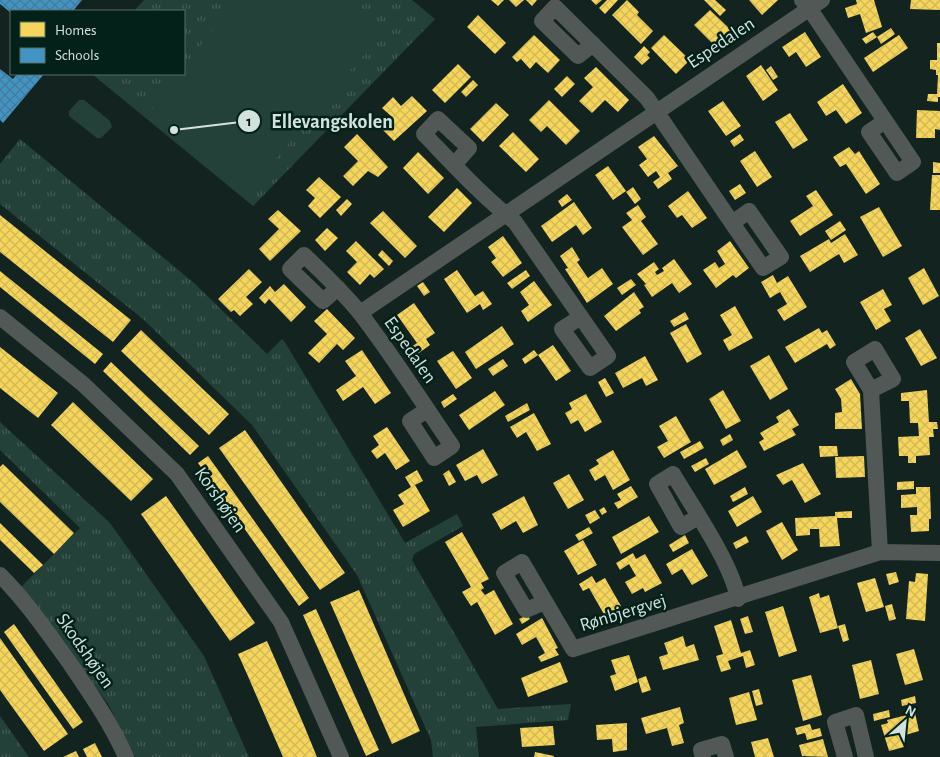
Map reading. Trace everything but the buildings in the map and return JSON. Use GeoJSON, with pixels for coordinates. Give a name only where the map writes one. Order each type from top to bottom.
{"type":"FeatureCollection","features":[{"type":"Feature","properties":{"kind":"street","name":"Espedalen"},"geometry":{"type":"LineString","coordinates":[[360,313],[811,3],[885,121]]}},
{"type":"Feature","properties":{"kind":"street"},"geometry":{"type":"LineString","coordinates":[[593,44],[647,98],[732,223]]}},
{"type":"Feature","properties":{"kind":"street"},"geometry":{"type":"LineString","coordinates":[[454,164],[515,222],[581,316]]}},
{"type":"Feature","properties":{"kind":"street","name":"Espedalen"},"geometry":{"type":"LineString","coordinates":[[338,288],[360,313],[427,410]]}},
{"type":"Feature","properties":{"kind":"street","name":"Korshøjen"},"geometry":{"type":"LineString","coordinates":[[0,317],[84,384],[177,474],[281,622],[341,757]]}},
{"type":"Feature","properties":{"kind":"street"},"geometry":{"type":"LineString","coordinates":[[871,390],[880,552]]}},
{"type":"Feature","properties":{"kind":"street"},"geometry":{"type":"LineString","coordinates":[[698,516],[735,583],[738,599]]}},
{"type":"Feature","properties":{"kind":"street","name":"Rønbjergvej"},"geometry":{"type":"LineString","coordinates":[[545,602],[573,650],[738,599],[880,552],[940,553]]}},
{"type":"Feature","properties":{"kind":"street","name":"Skodshøjen"},"geometry":{"type":"LineString","coordinates":[[0,575],[24,599],[93,697],[116,734],[126,757]]}},
{"type":"Feature","properties":{"kind":"street"},"geometry":{"type":"LineString","coordinates":[[845,757],[835,722],[856,716],[866,757]]}},
{"type":"Feature","properties":{"kind":"street"},"geometry":{"type":"LineString","coordinates":[[703,757],[701,750],[722,744],[726,757]]}},
{"type":"Feature","properties":{"kind":"green space"},"geometry":{"type":"Polygon","coordinates":[[[144,0],[412,0],[435,19],[253,206],[93,75],[185,75],[185,10],[135,10],[144,0]]]}},
{"type":"Feature","properties":{"kind":"green space"},"geometry":{"type":"Polygon","coordinates":[[[239,0],[343,0],[382,33],[249,190],[150,105],[175,75],[185,75],[185,64],[239,0]]]}},
{"type":"Feature","properties":{"kind":"green space"},"geometry":{"type":"Polygon","coordinates":[[[79,100],[84,100],[110,121],[112,127],[101,138],[97,138],[69,116],[69,111],[79,100]]]}},
{"type":"Feature","properties":{"kind":"green space"},"geometry":{"type":"Polygon","coordinates":[[[20,139],[194,283],[267,354],[282,339],[405,543],[457,514],[463,526],[414,554],[412,560],[498,709],[571,704],[568,720],[476,727],[479,757],[433,757],[431,740],[357,575],[252,425],[143,319],[0,204],[0,164],[20,139]]]}},
{"type":"Feature","properties":{"kind":"green space"},"geometry":{"type":"Polygon","coordinates":[[[0,422],[110,523],[204,656],[249,757],[135,757],[108,704],[21,587],[80,528],[0,450],[0,422]]]}},
{"type":"Feature","properties":{"kind":"green space"},"geometry":{"type":"Polygon","coordinates":[[[0,716],[29,757],[0,757],[0,716]]]}},
{"type":"Feature","properties":{"kind":"place","name":"Ellevangskolen"},"geometry":{"type":"Point","coordinates":[174,130]}}]}
